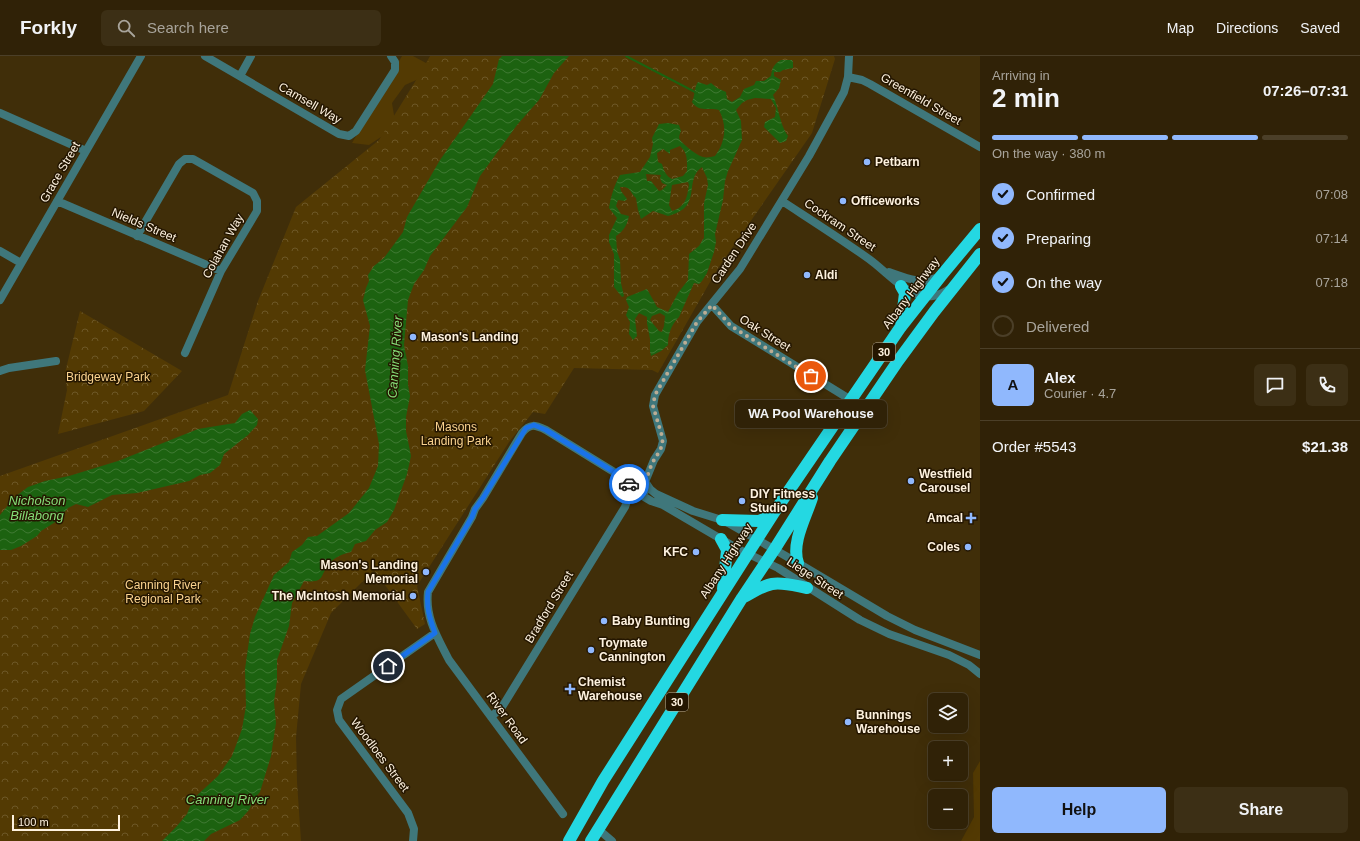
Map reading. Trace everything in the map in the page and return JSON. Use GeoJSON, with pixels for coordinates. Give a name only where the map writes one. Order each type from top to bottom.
{"type":"FeatureCollection","features":[{"type":"Feature","properties":{"kind":"highway","name":"Albany Highway"},"geometry":{"type":"LineString","coordinates":[[569,841],[603,781],[756,539],[900,328],[929,296],[941,276],[980,229]]}},
{"type":"Feature","properties":{"kind":"highway","name":"30"},"geometry":{"type":"LineString","coordinates":[[591,841],[742,598],[817,481],[898,361],[980,254]]}},
{"type":"Feature","properties":{"kind":"highway"},"geometry":{"type":"LineString","coordinates":[[900,328],[905,292],[901,286]]}},
{"type":"Feature","properties":{"kind":"highway"},"geometry":{"type":"LineString","coordinates":[[798,563],[796,547],[799,534],[817,481]]}},
{"type":"Feature","properties":{"kind":"highway"},"geometry":{"type":"LineString","coordinates":[[722,520],[759,521],[775,511]]}},
{"type":"Feature","properties":{"kind":"highway"},"geometry":{"type":"LineString","coordinates":[[721,539],[727,550],[722,592]]}},
{"type":"Feature","properties":{"kind":"highway"},"geometry":{"type":"LineString","coordinates":[[742,598],[761,588],[773,584],[807,588]]}},
{"type":"Feature","properties":{"kind":"street","name":"Grace Street"},"geometry":{"type":"LineString","coordinates":[[0,300],[141,56]]}},
{"type":"Feature","properties":{"kind":"street","name":"Camsell Way"},"geometry":{"type":"LineString","coordinates":[[205,56],[339,134],[349,136],[356,131],[394,70],[395,62],[391,56]]}},
{"type":"Feature","properties":{"kind":"street"},"geometry":{"type":"LineString","coordinates":[[240,76],[252,56]]}},
{"type":"Feature","properties":{"kind":"street","name":"Carden Drive"},"geometry":{"type":"LineString","coordinates":[[637,483],[661,449],[663,440],[653,406],[655,395],[697,322],[740,269],[840,102],[848,77],[849,56]]}},
{"type":"Feature","properties":{"kind":"street","name":"Greenfield Street"},"geometry":{"type":"LineString","coordinates":[[848,77],[862,80],[870,84],[980,147]]}},
{"type":"Feature","properties":{"kind":"street"},"geometry":{"type":"LineString","coordinates":[[0,113],[86,151]]}},
{"type":"Feature","properties":{"kind":"street","name":"Colahan Way"},"geometry":{"type":"LineString","coordinates":[[137,236],[179,164],[185,159],[193,159],[253,193],[257,201],[257,210],[221,271],[185,353]]}},
{"type":"Feature","properties":{"kind":"street","name":"Nields Street"},"geometry":{"type":"LineString","coordinates":[[57,201],[221,271]]}},
{"type":"Feature","properties":{"kind":"street","name":"Cockram Street"},"geometry":{"type":"LineString","coordinates":[[782,201],[884,270],[901,286],[918,295],[929,296]]}},
{"type":"Feature","properties":{"kind":"street"},"geometry":{"type":"LineString","coordinates":[[0,251],[21,263]]}},
{"type":"Feature","properties":{"kind":"street","name":"Cockram Street"},"geometry":{"type":"LineString","coordinates":[[884,270],[919,281],[928,281],[941,276]]}},
{"type":"Feature","properties":{"kind":"street"},"geometry":{"type":"LineString","coordinates":[[929,296],[939,296],[953,288]]}},
{"type":"Feature","properties":{"kind":"street","name":"Oak Street"},"geometry":{"type":"LineString","coordinates":[[712,305],[731,326],[851,400]]}},
{"type":"Feature","properties":{"kind":"street"},"geometry":{"type":"LineString","coordinates":[[1,370],[56,361]]}},
{"type":"Feature","properties":{"kind":"street","name":"Liege Street"},"geometry":{"type":"LineString","coordinates":[[534,425],[546,430],[614,472],[656,494],[693,511],[722,520],[798,563],[886,616],[915,630],[980,655]]}},
{"type":"Feature","properties":{"kind":"street","name":"River Road"},"geometry":{"type":"LineString","coordinates":[[534,425],[526,428],[522,433],[475,509],[472,517],[428,592],[427,602],[428,613],[435,633],[449,660],[563,814]]}},
{"type":"Feature","properties":{"kind":"street"},"geometry":{"type":"LineString","coordinates":[[637,483],[646,488],[645,492],[640,495]]}},
{"type":"Feature","properties":{"kind":"street","name":"Liege Street"},"geometry":{"type":"LineString","coordinates":[[637,483],[633,494],[640,495],[663,505],[721,539],[778,568],[848,614],[889,634],[949,655],[969,665],[980,674]]}},
{"type":"Feature","properties":{"kind":"street","name":"Bradford Street"},"geometry":{"type":"LineString","coordinates":[[491,716],[502,707],[625,507],[637,483]]}},
{"type":"Feature","properties":{"kind":"street","name":"Bradford Street"},"geometry":{"type":"LineString","coordinates":[[625,507],[640,495]]}},
{"type":"Feature","properties":{"kind":"street","name":"Woodloes Street"},"geometry":{"type":"LineString","coordinates":[[413,841],[414,829],[408,813],[339,720],[337,710],[341,699],[435,633]]}},
{"type":"Feature","properties":{"kind":"street"},"geometry":{"type":"LineString","coordinates":[[598,829],[612,841]]}},
{"type":"Feature","properties":{"kind":"green space"},"geometry":{"type":"Polygon","coordinates":[[[402,56],[413,56],[426,63],[430,56],[457,56],[421,78],[405,85],[392,103],[396,127],[369,145],[352,143],[402,56]]]}},
{"type":"Feature","properties":{"kind":"green space","name":"Canning River Regional Park"},"geometry":{"type":"Polygon","coordinates":[[[431,56],[834,56],[835,59],[812,133],[718,268],[658,373],[652,370],[574,368],[545,414],[533,412],[509,442],[417,586],[425,624],[417,629],[374,570],[331,613],[301,684],[296,737],[301,841],[0,841],[0,476],[228,395],[258,301],[296,207],[379,140],[431,56]]]}},
{"type":"Feature","properties":{"kind":"green space","name":"Bridgeway Park"},"geometry":{"type":"Polygon","coordinates":[[[80,311],[182,371],[144,411],[58,434],[67,390],[65,373],[80,311]]]}},
{"type":"Feature","properties":{"kind":"green space"},"geometry":{"type":"Polygon","coordinates":[[[980,761],[980,841],[961,841],[974,817],[973,773],[980,761]]]}},
{"type":"Feature","properties":{"kind":"water","name":"Canning River"},"geometry":{"type":"Polygon","coordinates":[[[502,56],[569,56],[554,73],[539,100],[517,125],[480,176],[467,207],[430,256],[424,270],[414,284],[408,300],[404,345],[408,366],[408,385],[410,396],[406,417],[406,431],[411,456],[407,474],[394,510],[387,522],[375,530],[366,541],[355,544],[351,552],[333,559],[319,580],[304,581],[292,603],[289,626],[277,660],[277,680],[274,702],[276,723],[271,756],[260,792],[254,799],[249,810],[240,820],[211,834],[204,841],[162,841],[187,814],[193,799],[218,776],[232,756],[242,729],[246,706],[245,669],[250,634],[255,617],[274,575],[289,562],[292,552],[302,545],[308,537],[317,536],[349,513],[369,488],[378,466],[379,444],[365,370],[370,326],[363,300],[369,281],[368,275],[374,266],[384,258],[403,232],[407,217],[440,160],[493,84],[499,59],[502,56]]]}},
{"type":"Feature","properties":{"kind":"water"},"geometry":{"type":"Polygon","coordinates":[[[781,60],[792,60],[793,62],[793,68],[780,72],[774,72],[774,76],[781,80],[779,88],[773,95],[783,127],[788,136],[786,141],[780,143],[764,127],[765,122],[775,117],[776,108],[771,99],[755,98],[747,100],[736,110],[741,121],[742,140],[725,181],[723,200],[715,234],[716,242],[707,273],[699,284],[694,283],[679,317],[670,330],[668,345],[661,351],[651,356],[647,317],[639,313],[635,319],[637,336],[633,340],[629,334],[630,322],[626,315],[629,307],[626,300],[627,297],[647,289],[657,307],[668,312],[678,293],[688,280],[689,254],[699,246],[704,238],[704,203],[708,185],[707,178],[702,167],[698,171],[693,181],[689,201],[681,211],[668,216],[653,211],[641,219],[636,198],[627,187],[620,187],[627,199],[625,201],[618,200],[616,206],[621,214],[629,216],[625,228],[616,236],[617,251],[620,260],[621,283],[624,296],[622,297],[614,287],[614,254],[609,242],[609,235],[617,218],[609,208],[616,183],[620,175],[640,172],[650,157],[653,144],[652,138],[659,124],[668,123],[679,125],[681,131],[679,139],[687,147],[703,157],[715,156],[723,139],[724,127],[722,116],[719,110],[701,109],[692,102],[698,82],[707,85],[711,83],[717,88],[726,92],[727,99],[732,102],[740,97],[744,89],[754,85],[756,81],[764,81],[771,76],[774,66],[781,60]],[[680,146],[670,150],[670,154],[663,149],[657,153],[658,162],[662,164],[668,176],[672,179],[683,176],[687,171],[686,157],[683,149],[680,146]],[[646,174],[647,181],[651,181],[659,191],[667,185],[662,183],[660,178],[661,175],[646,174]],[[688,182],[672,185],[669,205],[672,211],[680,207],[685,201],[689,185],[688,182]],[[660,313],[652,316],[650,320],[659,331],[662,332],[665,316],[660,313]]]}},
{"type":"Feature","properties":{"kind":"water","name":"Nicholson Billabong"},"geometry":{"type":"Polygon","coordinates":[[[250,410],[258,419],[257,425],[248,435],[224,454],[220,465],[210,473],[200,475],[189,481],[137,493],[112,495],[88,507],[76,504],[68,508],[57,521],[21,546],[11,550],[0,550],[0,515],[15,497],[28,487],[118,461],[198,429],[235,423],[242,414],[250,410]]]}},
{"type":"Feature","properties":{"kind":"waterway"},"geometry":{"type":"LineString","coordinates":[[626,56],[697,93]]}},
{"type":"Feature","properties":{"kind":"way so far"},"geometry":{"type":"LineString","coordinates":[[629,484],[634,478],[643,479],[645,482],[654,460],[661,449],[663,440],[653,406],[655,395],[697,322],[712,305],[731,326],[811,376]]}},
{"type":"Feature","properties":{"kind":"place","name":"Petbarn"},"geometry":{"type":"Point","coordinates":[867,162]}},
{"type":"Feature","properties":{"kind":"place","name":"Officeworks"},"geometry":{"type":"Point","coordinates":[843,201]}},
{"type":"Feature","properties":{"kind":"place","name":"Aldi"},"geometry":{"type":"Point","coordinates":[807,275]}},
{"type":"Feature","properties":{"kind":"place","name":"Mason's Landing"},"geometry":{"type":"Point","coordinates":[413,337]}},
{"type":"Feature","properties":{"kind":"place","name":"WA Pool Warehouse"},"geometry":{"type":"Point","coordinates":[811,376]}},
{"type":"Feature","properties":{"kind":"place","name":"Westfield Carousel"},"geometry":{"type":"Point","coordinates":[911,481]}},
{"type":"Feature","properties":{"kind":"place","name":"DIY Fitness Studio"},"geometry":{"type":"Point","coordinates":[742,501]}},
{"type":"Feature","properties":{"kind":"place","name":"Amcal"},"geometry":{"type":"Point","coordinates":[971,518]}},
{"type":"Feature","properties":{"kind":"place","name":"Coles"},"geometry":{"type":"Point","coordinates":[968,547]}},
{"type":"Feature","properties":{"kind":"place","name":"KFC"},"geometry":{"type":"Point","coordinates":[696,552]}},
{"type":"Feature","properties":{"kind":"place","name":"Mason's Landing Memorial"},"geometry":{"type":"Point","coordinates":[426,572]}},
{"type":"Feature","properties":{"kind":"place","name":"The McIntosh Memorial"},"geometry":{"type":"Point","coordinates":[413,596]}},
{"type":"Feature","properties":{"kind":"place","name":"Baby Bunting"},"geometry":{"type":"Point","coordinates":[604,621]}},
{"type":"Feature","properties":{"kind":"place","name":"Toymate Cannington"},"geometry":{"type":"Point","coordinates":[591,650]}},
{"type":"Feature","properties":{"kind":"place","name":"Chemist Warehouse"},"geometry":{"type":"Point","coordinates":[570,689]}},
{"type":"Feature","properties":{"kind":"place","name":"Bunnings Warehouse"},"geometry":{"type":"Point","coordinates":[848,722]}},
{"type":"Feature","properties":{"kind":"route"},"geometry":{"type":"LineString","coordinates":[[388,666],[435,633],[428,613],[428,592],[472,517],[475,509],[526,428],[534,425],[546,430],[614,472],[624,482],[629,484]]}},
{"type":"Feature","properties":{"kind":"park label","name":"Masons Landing Park"},"geometry":{"type":"Point","coordinates":[456,434]}}]}
